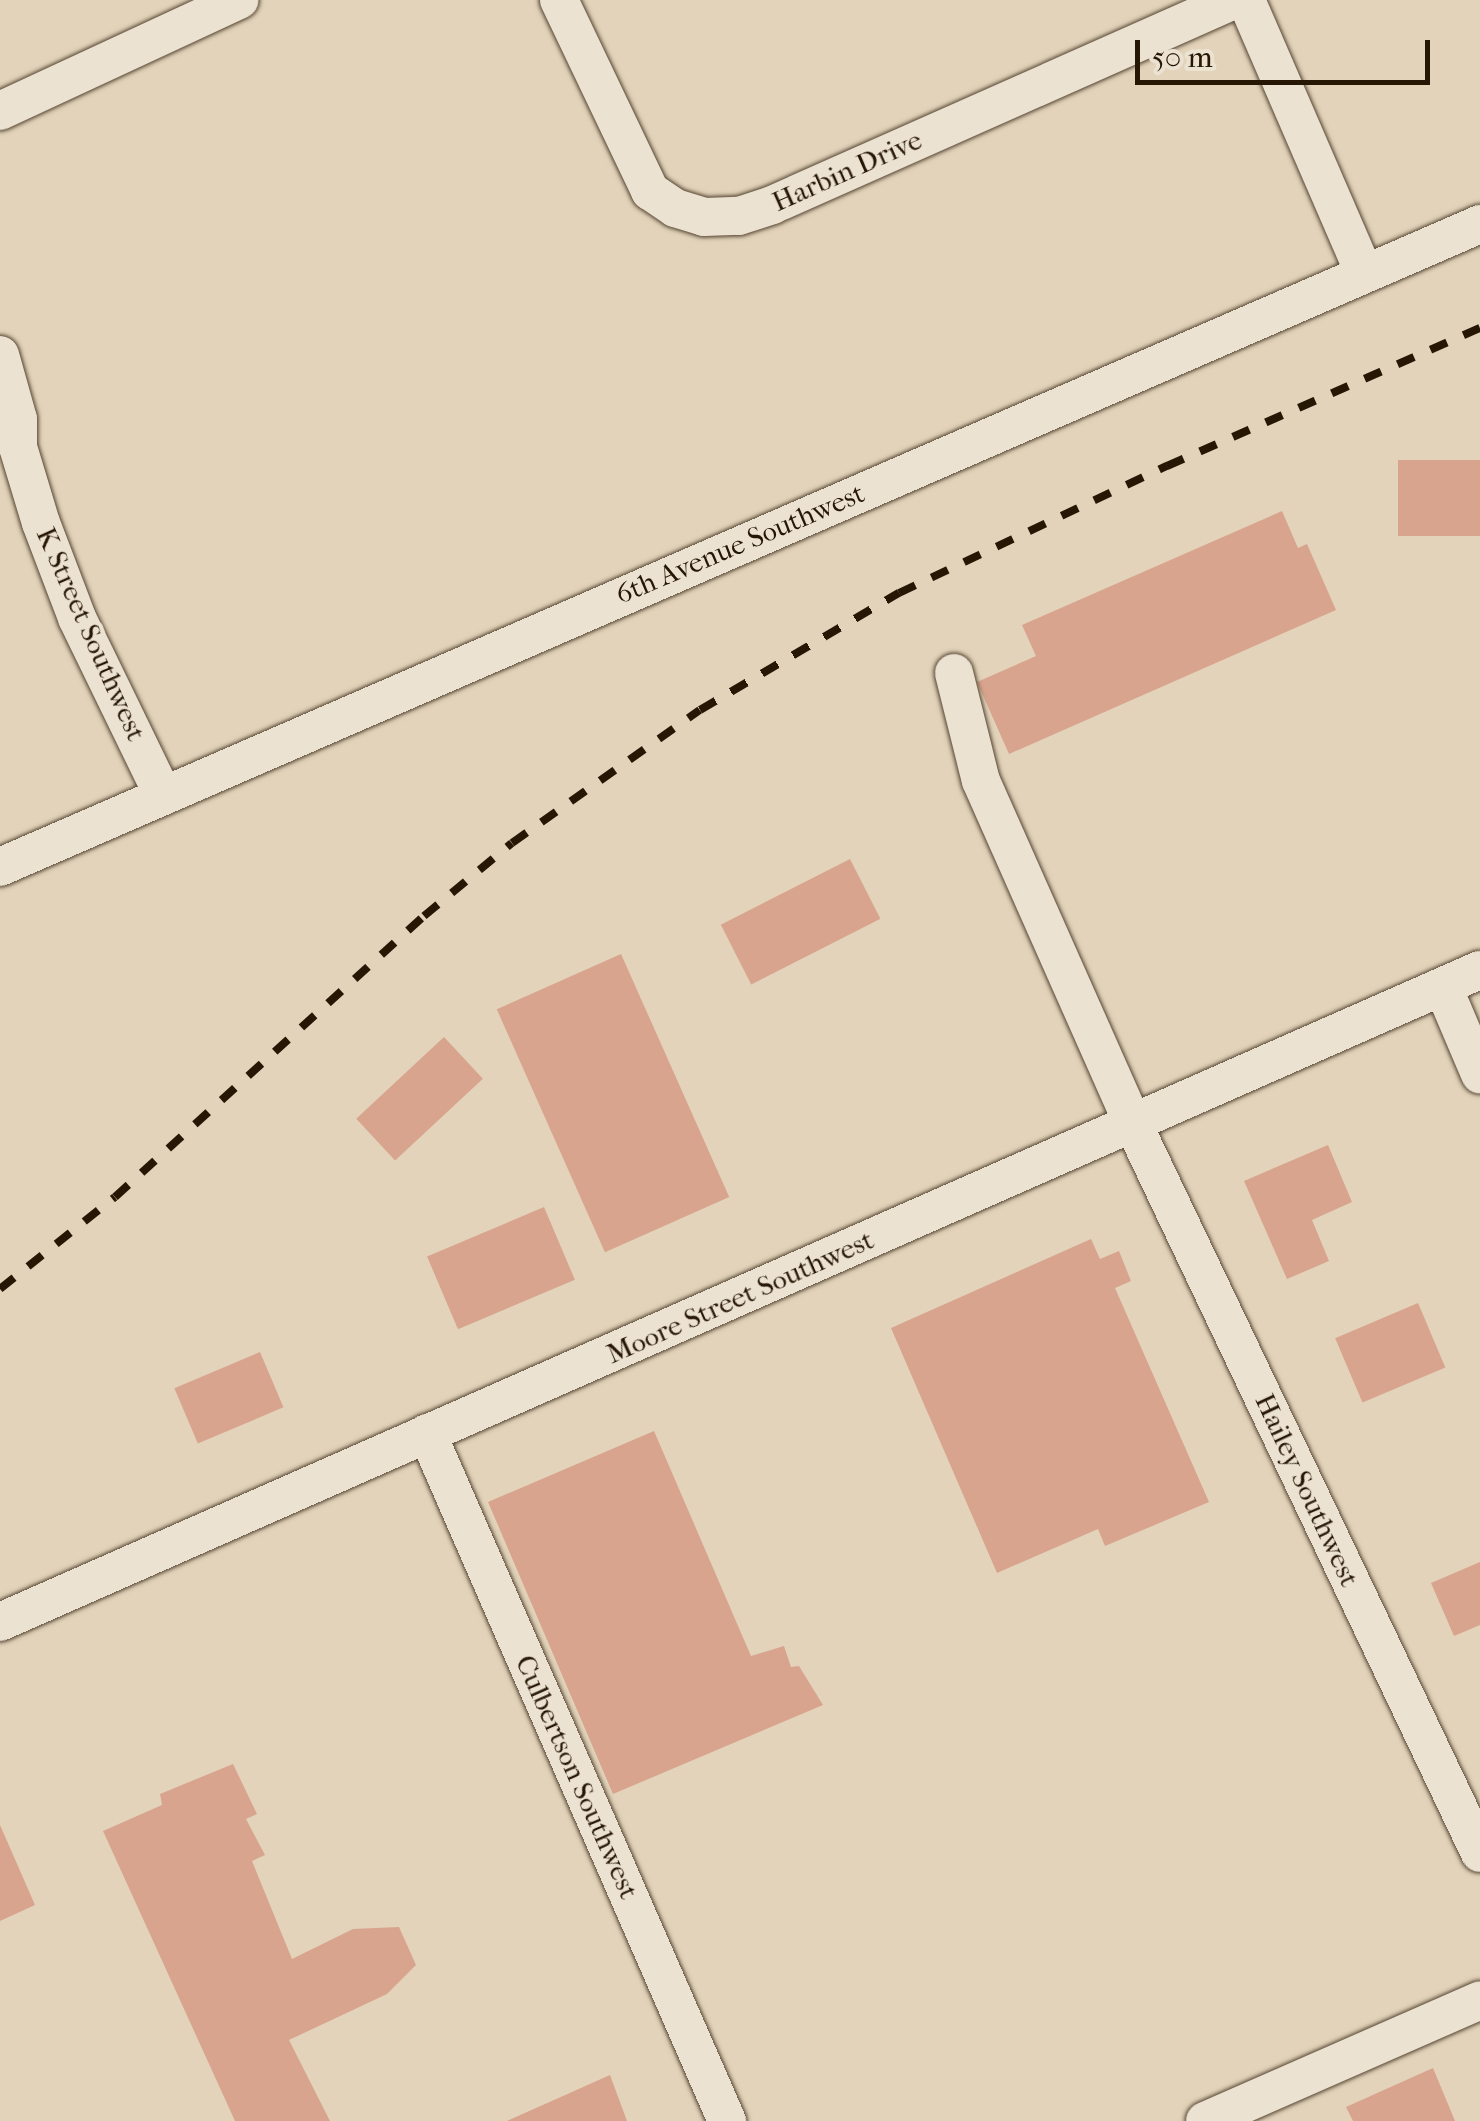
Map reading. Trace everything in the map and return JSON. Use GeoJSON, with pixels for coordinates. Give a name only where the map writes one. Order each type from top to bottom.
{"type":"FeatureCollection","features":[{"type":"Feature","properties":{"kind":"street"},"geometry":{"type":"LineString","coordinates":[[0,112],[239,0]]}},
{"type":"Feature","properties":{"kind":"street","name":"Harbin Drive"},"geometry":{"type":"LineString","coordinates":[[559,0],[650,191],[675,208],[704,217],[738,216],[772,205],[1234,0]]}},
{"type":"Feature","properties":{"kind":"street"},"geometry":{"type":"LineString","coordinates":[[1246,0],[1364,273]]}},
{"type":"Feature","properties":{"kind":"street","name":"6th Avenue Southwest"},"geometry":{"type":"LineString","coordinates":[[0,866],[1480,224]]}},
{"type":"Feature","properties":{"kind":"street","name":"K Street Southwest"},"geometry":{"type":"LineString","coordinates":[[0,354],[18,418],[9,449],[77,618],[163,794]]}},
{"type":"Feature","properties":{"kind":"street","name":"Hailey Southwest"},"geometry":{"type":"LineString","coordinates":[[954,673],[981,782],[1134,1126],[1480,1854]]}},
{"type":"Feature","properties":{"kind":"street","name":"Moore Street Southwest"},"geometry":{"type":"LineString","coordinates":[[0,1622],[1134,1126],[1480,970]]}},
{"type":"Feature","properties":{"kind":"street"},"geometry":{"type":"LineString","coordinates":[[1443,987],[1480,1074]]}},
{"type":"Feature","properties":{"kind":"street","name":"Culbertson Southwest"},"geometry":{"type":"LineString","coordinates":[[427,1433],[727,2121]]}},
{"type":"Feature","properties":{"kind":"street"},"geometry":{"type":"LineString","coordinates":[[1205,2121],[1480,2000]]}},
{"type":"Feature","properties":{"kind":"building"},"geometry":{"type":"Polygon","coordinates":[[[1398,460],[1480,460],[1480,536],[1398,536],[1398,460]]]}},
{"type":"Feature","properties":{"kind":"building"},"geometry":{"type":"Polygon","coordinates":[[[1282,511],[1298,548],[1307,544],[1336,610],[1009,754],[977,682],[1036,656],[1022,625],[1282,511]]]}},
{"type":"Feature","properties":{"kind":"building"},"geometry":{"type":"Polygon","coordinates":[[[850,859],[880,919],[751,985],[721,925],[850,859]]]}},
{"type":"Feature","properties":{"kind":"building"},"geometry":{"type":"Polygon","coordinates":[[[621,954],[729,1197],[605,1252],[497,1009],[621,954]]]}},
{"type":"Feature","properties":{"kind":"building"},"geometry":{"type":"Polygon","coordinates":[[[444,1037],[483,1079],[395,1161],[356,1119],[444,1037]]]}},
{"type":"Feature","properties":{"kind":"building"},"geometry":{"type":"Polygon","coordinates":[[[1328,1145],[1352,1202],[1312,1220],[1329,1261],[1287,1279],[1244,1181],[1328,1145]]]}},
{"type":"Feature","properties":{"kind":"building"},"geometry":{"type":"Polygon","coordinates":[[[544,1207],[575,1280],[458,1329],[427,1257],[544,1207]]]}},
{"type":"Feature","properties":{"kind":"building"},"geometry":{"type":"Polygon","coordinates":[[[1091,1239],[1100,1259],[1119,1251],[1131,1281],[1115,1288],[1209,1502],[1105,1546],[1098,1529],[997,1573],[891,1328],[1091,1239]]]}},
{"type":"Feature","properties":{"kind":"building"},"geometry":{"type":"Polygon","coordinates":[[[1418,1303],[1445,1367],[1363,1403],[1335,1338],[1418,1303]]]}},
{"type":"Feature","properties":{"kind":"building"},"geometry":{"type":"Polygon","coordinates":[[[260,1352],[283,1407],[198,1444],[174,1388],[260,1352]]]}},
{"type":"Feature","properties":{"kind":"building"},"geometry":{"type":"Polygon","coordinates":[[[654,1431],[751,1656],[784,1646],[791,1667],[799,1666],[823,1705],[613,1794],[488,1502],[654,1431]]]}},
{"type":"Feature","properties":{"kind":"building"},"geometry":{"type":"Polygon","coordinates":[[[1480,1562],[1480,1625],[1454,1636],[1431,1583],[1480,1562]]]}},
{"type":"Feature","properties":{"kind":"building"},"geometry":{"type":"Polygon","coordinates":[[[233,1764],[257,1814],[246,1819],[265,1855],[252,1861],[292,1959],[353,1929],[399,1927],[416,1965],[387,1994],[289,2040],[330,2121],[235,2121],[103,1831],[162,1805],[160,1794],[233,1764]]]}},
{"type":"Feature","properties":{"kind":"building"},"geometry":{"type":"Polygon","coordinates":[[[0,1825],[35,1905],[0,1921],[0,1825]]]}},
{"type":"Feature","properties":{"kind":"building"},"geometry":{"type":"Polygon","coordinates":[[[1433,2068],[1455,2121],[1353,2121],[1346,2107],[1433,2068]]]}},
{"type":"Feature","properties":{"kind":"building"},"geometry":{"type":"Polygon","coordinates":[[[610,2075],[627,2121],[507,2121],[610,2075]]]}},
{"type":"Feature","properties":{"kind":"railway"},"geometry":{"type":"LineString","coordinates":[[0,1289],[115,1197],[424,916],[512,843],[700,710],[899,593],[1167,466],[1480,328]]}}]}
